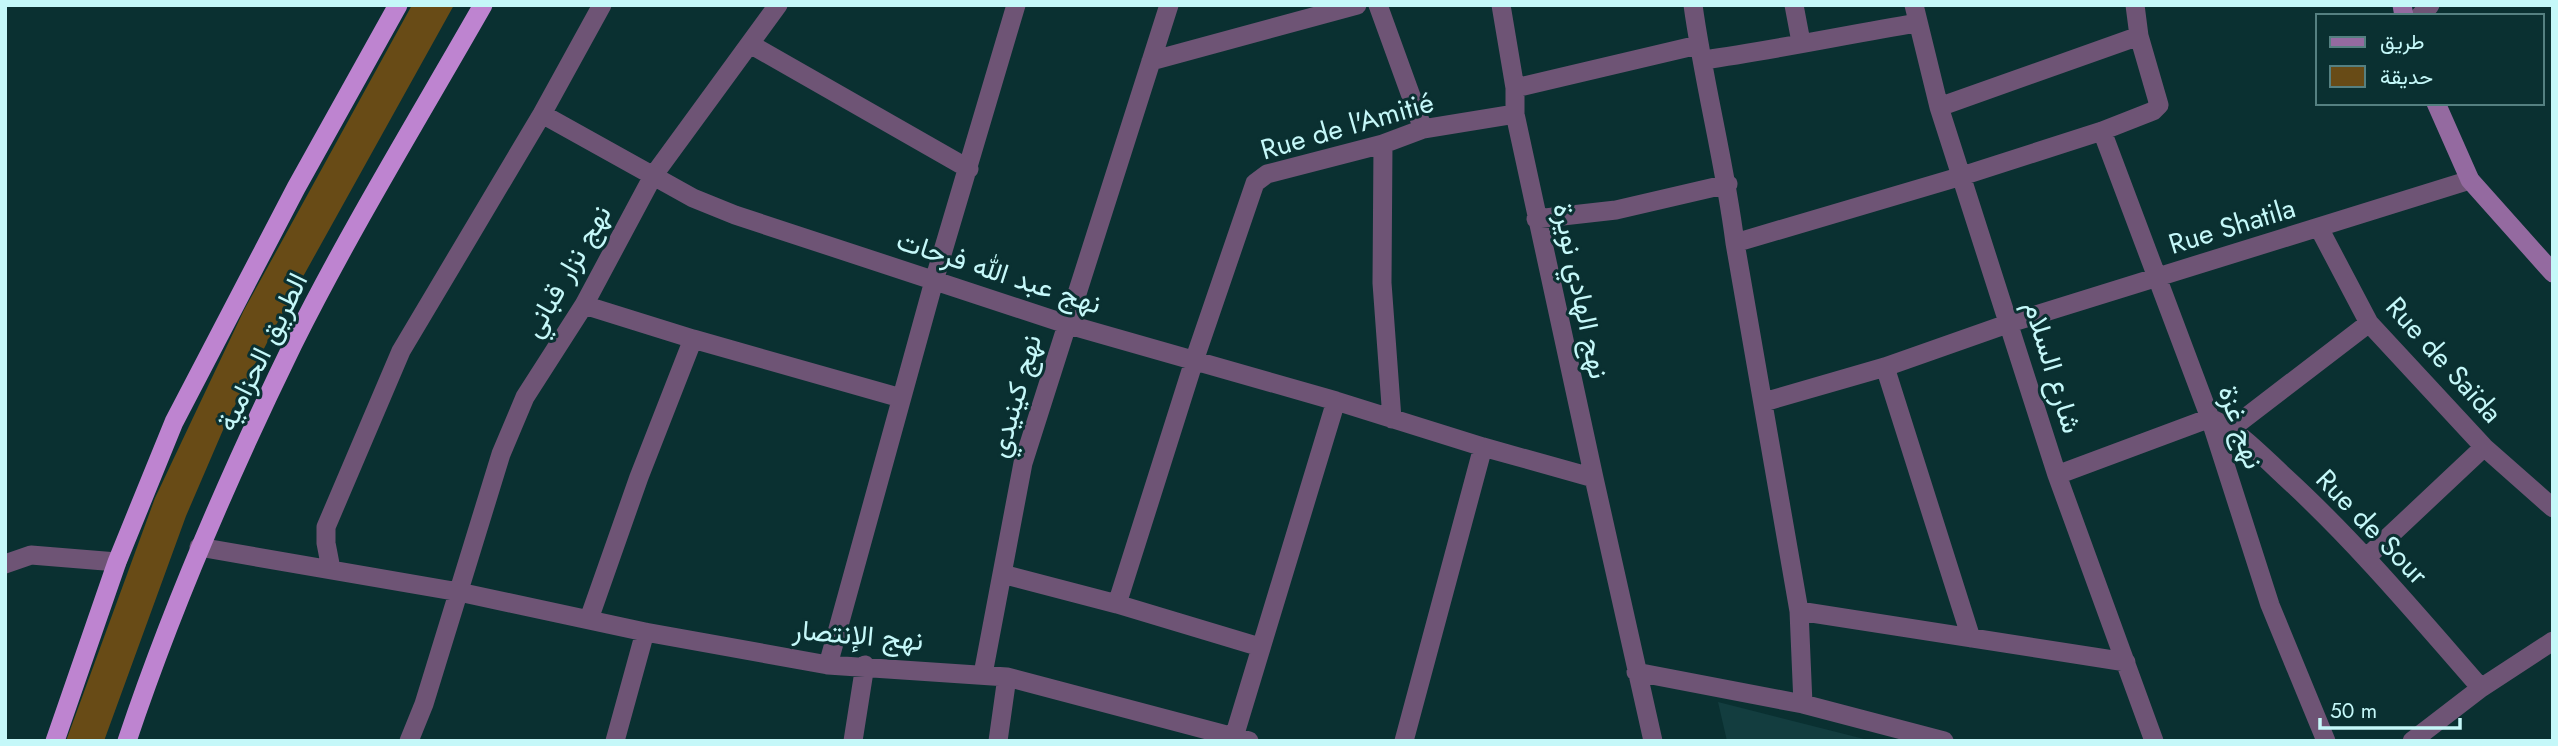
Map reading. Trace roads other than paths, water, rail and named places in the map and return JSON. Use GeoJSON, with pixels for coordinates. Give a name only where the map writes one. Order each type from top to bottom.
{"type":"FeatureCollection","features":[{"type":"Feature","properties":{"kind":"highway","name":"الطريق الحزامية"},"geometry":{"type":"LineString","coordinates":[[55,741],[117,562],[174,422],[296,188],[398,5]]}},
{"type":"Feature","properties":{"kind":"highway","name":"الطريق الحزامية"},"geometry":{"type":"LineString","coordinates":[[127,741],[199,547],[294,343],[483,5]]}},
{"type":"Feature","properties":{"kind":"main road"},"geometry":{"type":"LineString","coordinates":[[2436,105],[2470,180],[2548,263]]}},
{"type":"Feature","properties":{"kind":"street"},"geometry":{"type":"LineString","coordinates":[[331,569],[326,527],[401,351],[542,114],[602,5]]}},
{"type":"Feature","properties":{"kind":"street","name":"نهج نزار قباني"},"geometry":{"type":"LineString","coordinates":[[409,741],[424,704],[501,454],[525,397],[584,305],[653,176],[778,5]]}},
{"type":"Feature","properties":{"kind":"street","name":"نهج كينيدي"},"geometry":{"type":"LineString","coordinates":[[983,674],[1023,463],[1169,5]]}},
{"type":"Feature","properties":{"kind":"street"},"geometry":{"type":"LineString","coordinates":[[1151,61],[1357,5]]}},
{"type":"Feature","properties":{"kind":"street"},"geometry":{"type":"LineString","coordinates":[[1378,5],[1423,129]]}},
{"type":"Feature","properties":{"kind":"street"},"geometry":{"type":"LineString","coordinates":[[1501,5],[1515,88],[1515,114]]}},
{"type":"Feature","properties":{"kind":"street"},"geometry":{"type":"LineString","coordinates":[[1693,5],[1728,184],[1735,243],[1798,611],[1802,704]]}},
{"type":"Feature","properties":{"kind":"street"},"geometry":{"type":"LineString","coordinates":[[1794,5],[1801,42]]}},
{"type":"Feature","properties":{"kind":"street"},"geometry":{"type":"LineString","coordinates":[[1735,243],[1962,176],[2102,131],[2153,111],[2159,105],[2139,36],[2135,5]]}},
{"type":"Feature","properties":{"kind":"street"},"geometry":{"type":"LineString","coordinates":[[828,664],[1013,7]]}},
{"type":"Feature","properties":{"kind":"street"},"geometry":{"type":"LineString","coordinates":[[1515,88],[1701,53],[1759,52],[1915,14]]}},
{"type":"Feature","properties":{"kind":"street","name":"شارع السلام"},"geometry":{"type":"LineString","coordinates":[[1915,14],[1939,107],[2057,475],[2154,741]]}},
{"type":"Feature","properties":{"kind":"street"},"geometry":{"type":"LineString","coordinates":[[1939,107],[2139,36]]}},
{"type":"Feature","properties":{"kind":"street"},"geometry":{"type":"LineString","coordinates":[[750,44],[969,169]]}},
{"type":"Feature","properties":{"kind":"street","name":"نهج عبد الله فرحات"},"geometry":{"type":"LineString","coordinates":[[542,114],[693,198],[725,211],[1066,324],[1594,478]]}},
{"type":"Feature","properties":{"kind":"street","name":"Rue de l'Amitié"},"geometry":{"type":"LineString","coordinates":[[1117,604],[1194,361],[1255,183],[1267,173],[1383,144],[1423,129],[1515,114]]}},
{"type":"Feature","properties":{"kind":"street","name":"نهج الهادي نويرة"},"geometry":{"type":"LineString","coordinates":[[1515,114],[1636,672]]}},
{"type":"Feature","properties":{"kind":"street","name":"نهج غزة"},"geometry":{"type":"LineString","coordinates":[[2102,131],[2210,418],[2270,605],[2326,741]]}},
{"type":"Feature","properties":{"kind":"street"},"geometry":{"type":"LineString","coordinates":[[1383,144],[1382,283],[1392,419]]}},
{"type":"Feature","properties":{"kind":"street","name":"Rue Shatila"},"geometry":{"type":"LineString","coordinates":[[1764,402],[1885,367],[2010,324],[2470,180]]}},
{"type":"Feature","properties":{"kind":"street"},"geometry":{"type":"LineString","coordinates":[[1536,219],[1616,210],[1728,184]]}},
{"type":"Feature","properties":{"kind":"street","name":"Rue de Saïda"},"geometry":{"type":"LineString","coordinates":[[2319,228],[2369,323],[2484,447],[2553,508]]}},
{"type":"Feature","properties":{"kind":"street"},"geometry":{"type":"LineString","coordinates":[[584,305],[692,339],[901,398]]}},
{"type":"Feature","properties":{"kind":"street"},"geometry":{"type":"LineString","coordinates":[[2232,428],[2369,323]]}},
{"type":"Feature","properties":{"kind":"street"},"geometry":{"type":"LineString","coordinates":[[589,619],[692,339]]}},
{"type":"Feature","properties":{"kind":"street"},"geometry":{"type":"LineString","coordinates":[[1885,367],[1970,638]]}},
{"type":"Feature","properties":{"kind":"street"},"geometry":{"type":"LineString","coordinates":[[1241,739],[1260,647],[1336,401]]}},
{"type":"Feature","properties":{"kind":"street"},"geometry":{"type":"LineString","coordinates":[[2057,475],[2210,418]]}},
{"type":"Feature","properties":{"kind":"street","name":"Rue de Sour"},"geometry":{"type":"LineString","coordinates":[[2210,418],[2232,428],[2367,557],[2481,688]]}},
{"type":"Feature","properties":{"kind":"street"},"geometry":{"type":"LineString","coordinates":[[1404,741],[1483,447]]}},
{"type":"Feature","properties":{"kind":"street"},"geometry":{"type":"LineString","coordinates":[[2367,557],[2484,447]]}},
{"type":"Feature","properties":{"kind":"street","name":"نهج الإنتصار"},"geometry":{"type":"LineString","coordinates":[[199,547],[459,592],[645,632],[828,664],[1007,677],[1241,739]]}},
{"type":"Feature","properties":{"kind":"street"},"geometry":{"type":"LineString","coordinates":[[5,564],[31,555],[117,562]]}},
{"type":"Feature","properties":{"kind":"street"},"geometry":{"type":"LineString","coordinates":[[1002,574],[1117,604],[1260,647]]}},
{"type":"Feature","properties":{"kind":"street"},"geometry":{"type":"LineString","coordinates":[[1798,611],[2126,662]]}},
{"type":"Feature","properties":{"kind":"street"},"geometry":{"type":"LineString","coordinates":[[615,741],[645,632]]}},
{"type":"Feature","properties":{"kind":"street"},"geometry":{"type":"LineString","coordinates":[[2412,741],[2481,688],[2553,641]]}},
{"type":"Feature","properties":{"kind":"street"},"geometry":{"type":"LineString","coordinates":[[853,741],[865,665]]}},
{"type":"Feature","properties":{"kind":"street"},"geometry":{"type":"LineString","coordinates":[[1653,741],[1636,672],[1802,704],[1944,741]]}},
{"type":"Feature","properties":{"kind":"street"},"geometry":{"type":"LineString","coordinates":[[998,741],[1007,677]]}}]}
